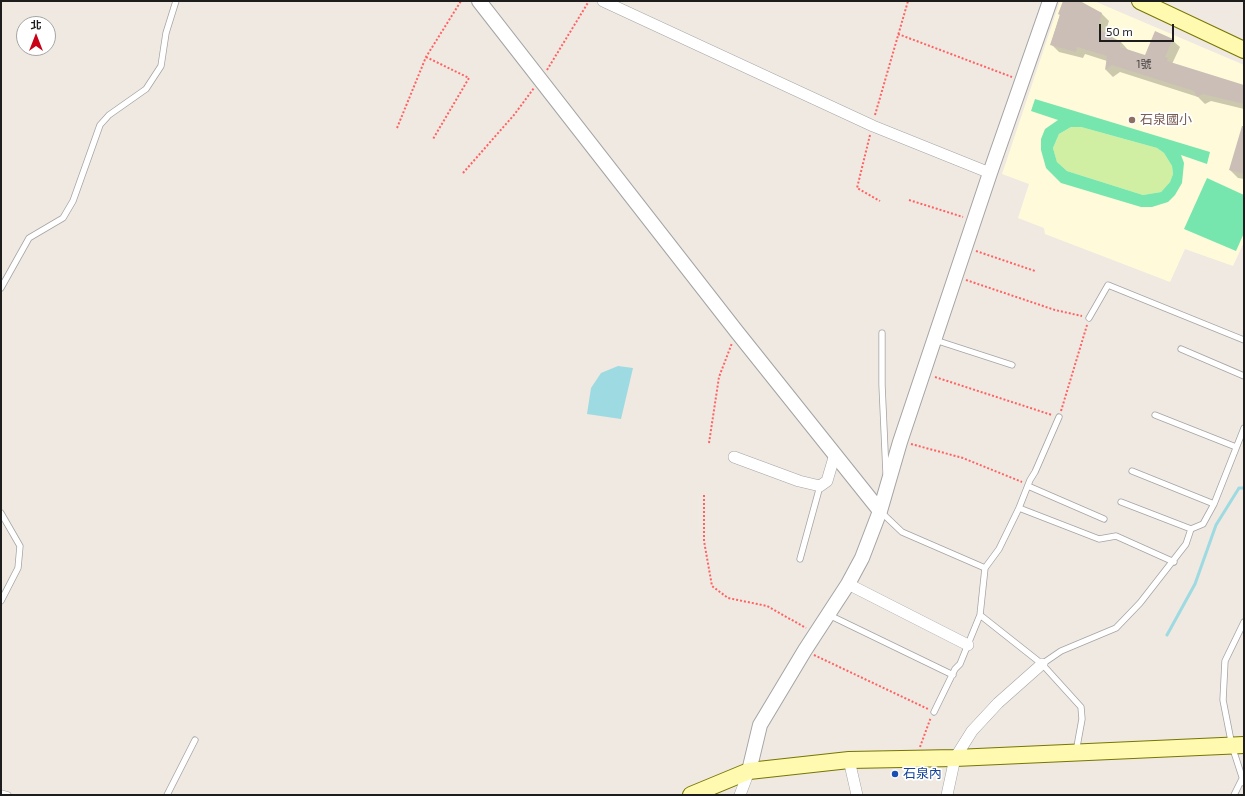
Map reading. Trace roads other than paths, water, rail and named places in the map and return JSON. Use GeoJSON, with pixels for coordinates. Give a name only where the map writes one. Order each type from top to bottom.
{"type":"FeatureCollection","features":[{"type":"Feature","properties":{"kind":"main road"},"geometry":{"type":"LineString","coordinates":[[1140,1],[1244,50]]}},
{"type":"Feature","properties":{"kind":"main road"},"geometry":{"type":"LineString","coordinates":[[691,795],[749,771],[850,760],[955,758],[1238,746]]}},
{"type":"Feature","properties":{"kind":"street"},"geometry":{"type":"LineString","coordinates":[[480,1],[737,332],[880,511]]}},
{"type":"Feature","properties":{"kind":"street"},"geometry":{"type":"LineString","coordinates":[[603,1],[873,126],[990,173]]}},
{"type":"Feature","properties":{"kind":"street"},"geometry":{"type":"LineString","coordinates":[[740,795],[749,771],[760,725],[804,650],[829,615],[848,584],[862,558],[880,511],[900,442],[955,277],[1050,1]]}},
{"type":"Feature","properties":{"kind":"street"},"geometry":{"type":"LineString","coordinates":[[734,457],[799,481],[820,486],[827,481],[835,454]]}},
{"type":"Feature","properties":{"kind":"street"},"geometry":{"type":"LineString","coordinates":[[848,584],[968,645]]}},
{"type":"Feature","properties":{"kind":"street"},"geometry":{"type":"LineString","coordinates":[[947,795],[955,758],[972,731],[998,703],[1042,664]]}},
{"type":"Feature","properties":{"kind":"street"},"geometry":{"type":"LineString","coordinates":[[850,760],[857,795]]}},
{"type":"Feature","properties":{"kind":"lane"},"geometry":{"type":"LineString","coordinates":[[1,288],[29,238],[63,218],[73,201],[100,125],[110,114],[146,89],[161,66],[166,32],[176,1]]}},
{"type":"Feature","properties":{"kind":"lane"},"geometry":{"type":"LineString","coordinates":[[1089,318],[1108,285],[1244,340]]}},
{"type":"Feature","properties":{"kind":"lane"},"geometry":{"type":"LineString","coordinates":[[882,334],[882,385],[887,485]]}},
{"type":"Feature","properties":{"kind":"lane"},"geometry":{"type":"LineString","coordinates":[[934,340],[1012,365]]}},
{"type":"Feature","properties":{"kind":"lane"},"geometry":{"type":"LineString","coordinates":[[1181,349],[1244,376]]}},
{"type":"Feature","properties":{"kind":"lane"},"geometry":{"type":"LineString","coordinates":[[1155,416],[1236,446]]}},
{"type":"Feature","properties":{"kind":"lane"},"geometry":{"type":"LineString","coordinates":[[934,712],[960,664],[980,614],[985,568],[998,549],[1019,508],[1059,418]]}},
{"type":"Feature","properties":{"kind":"lane"},"geometry":{"type":"LineString","coordinates":[[1121,502],[1191,529],[1203,524],[1214,504],[1244,428]]}},
{"type":"Feature","properties":{"kind":"lane"},"geometry":{"type":"LineString","coordinates":[[1132,471],[1214,504]]}},
{"type":"Feature","properties":{"kind":"lane"},"geometry":{"type":"LineString","coordinates":[[800,559],[820,486]]}},
{"type":"Feature","properties":{"kind":"lane"},"geometry":{"type":"LineString","coordinates":[[1028,486],[1104,518]]}},
{"type":"Feature","properties":{"kind":"lane"},"geometry":{"type":"LineString","coordinates":[[1019,508],[1099,539],[1116,536],[1174,562]]}},
{"type":"Feature","properties":{"kind":"lane"},"geometry":{"type":"LineString","coordinates":[[880,511],[902,532],[985,568]]}},
{"type":"Feature","properties":{"kind":"lane"},"geometry":{"type":"LineString","coordinates":[[1,513],[20,546],[18,568],[1,601]]}},
{"type":"Feature","properties":{"kind":"lane"},"geometry":{"type":"LineString","coordinates":[[1042,664],[1061,651],[1116,628],[1174,562],[1186,544],[1191,529]]}},
{"type":"Feature","properties":{"kind":"lane"},"geometry":{"type":"LineString","coordinates":[[980,614],[1042,664],[1081,707],[1082,719],[1076,753]]}},
{"type":"Feature","properties":{"kind":"lane"},"geometry":{"type":"LineString","coordinates":[[829,615],[953,675]]}},
{"type":"Feature","properties":{"kind":"lane"},"geometry":{"type":"LineString","coordinates":[[1234,795],[1243,781],[1238,746],[1223,700],[1225,662],[1244,622]]}},
{"type":"Feature","properties":{"kind":"lane"},"geometry":{"type":"LineString","coordinates":[[167,795],[195,740]]}},
{"type":"Feature","properties":{"kind":"lane"},"geometry":{"type":"LineString","coordinates":[[1,793],[8,795]]}},
{"type":"Feature","properties":{"kind":"water"},"geometry":{"type":"Polygon","coordinates":[[[618,366],[633,368],[621,419],[587,414],[591,388],[601,373],[618,366]]]}},
{"type":"Feature","properties":{"kind":"waterway"},"geometry":{"type":"LineString","coordinates":[[1167,635],[1195,584],[1216,525],[1239,488],[1244,488]]}},
{"type":"Feature","properties":{"kind":"place","name":"石泉國小"},"geometry":{"type":"Point","coordinates":[1132,120]}},
{"type":"Feature","properties":{"kind":"place","name":"石泉內"},"geometry":{"type":"Point","coordinates":[895,774]}}]}
